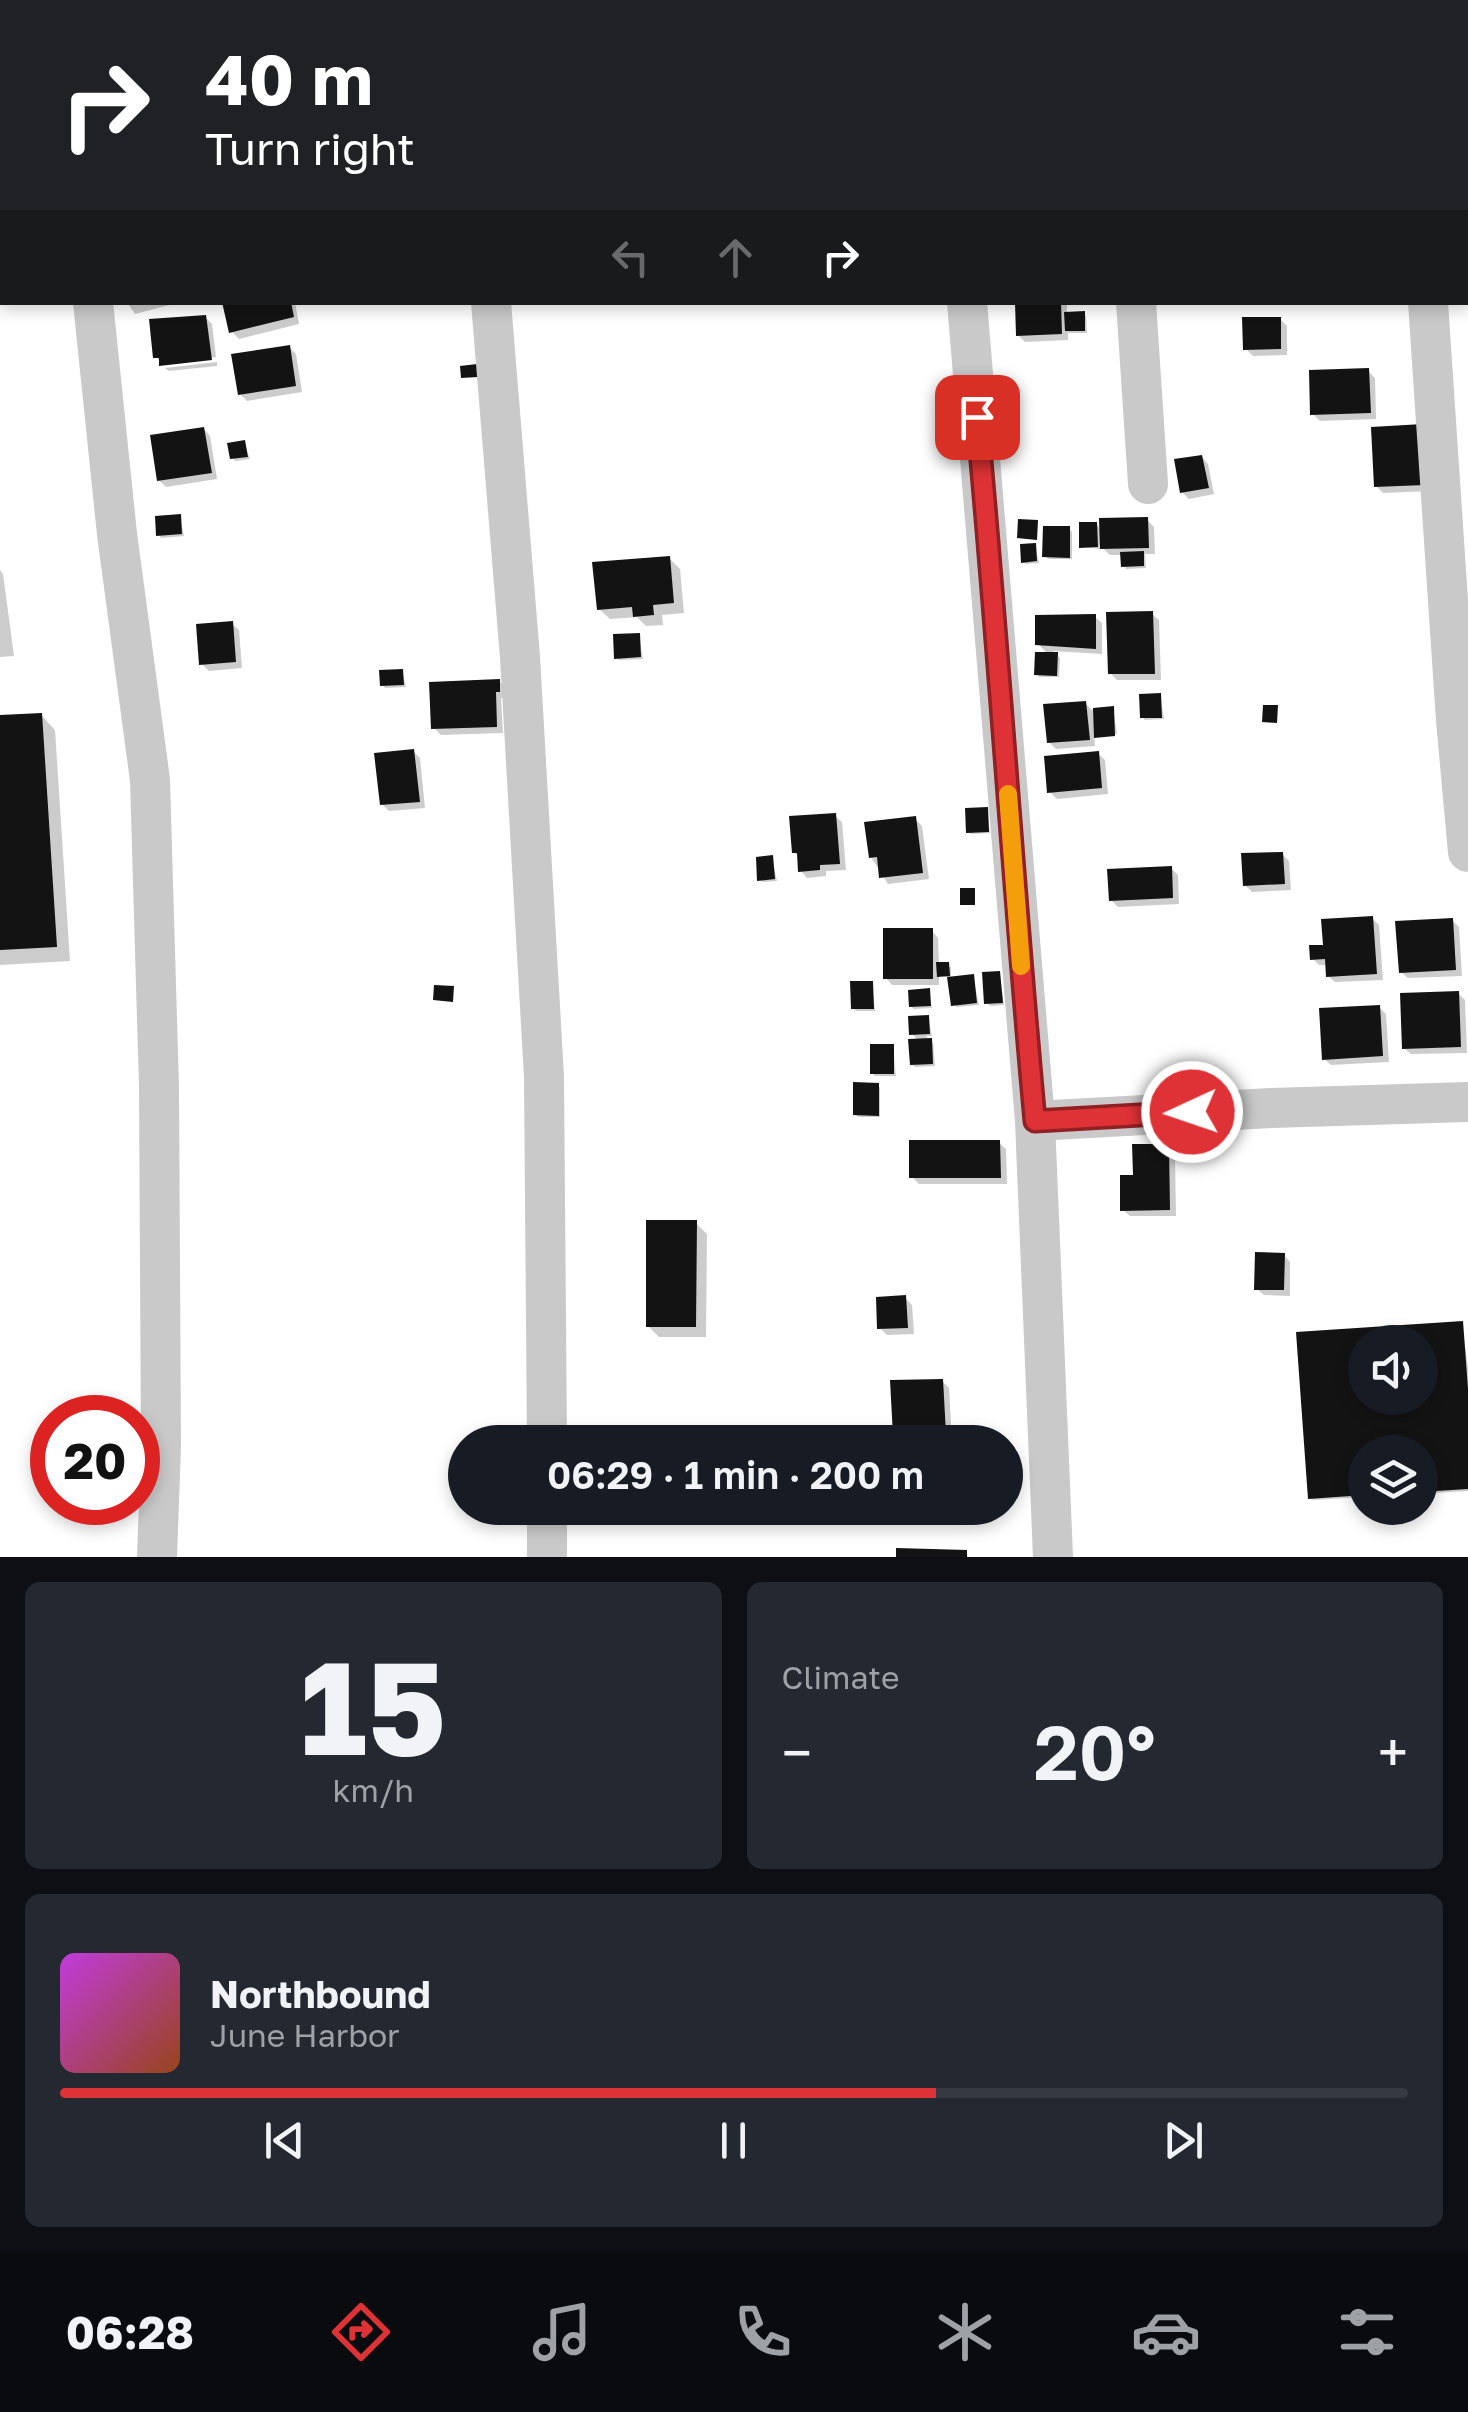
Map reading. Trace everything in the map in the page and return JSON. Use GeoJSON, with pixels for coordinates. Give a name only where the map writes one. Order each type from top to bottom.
{"type":"FeatureCollection","features":[{"type":"Feature","properties":{"kind":"street"},"geometry":{"type":"LineString","coordinates":[[93,305],[117,534],[150,780],[159,1087],[157,1557]]}},
{"type":"Feature","properties":{"kind":"street"},"geometry":{"type":"LineString","coordinates":[[491,305],[520,657],[544,1077],[547,1425]]}},
{"type":"Feature","properties":{"kind":"street"},"geometry":{"type":"LineString","coordinates":[[967,305],[1035,1121],[1053,1557]]}},
{"type":"Feature","properties":{"kind":"street"},"geometry":{"type":"LineString","coordinates":[[1136,305],[1148,484]]}},
{"type":"Feature","properties":{"kind":"street"},"geometry":{"type":"LineString","coordinates":[[1428,305],[1468,852]]}},
{"type":"Feature","properties":{"kind":"street"},"geometry":{"type":"LineString","coordinates":[[1035,1121],[1468,1102]]}},
{"type":"Feature","properties":{"kind":"street"},"geometry":{"type":"LineString","coordinates":[[547,1525],[547,1557]]}},
{"type":"Feature","properties":{"kind":"building"},"geometry":{"type":"Polygon","coordinates":[[[223,305],[292,305],[294,317],[229,333],[223,305]]]}},
{"type":"Feature","properties":{"kind":"building"},"geometry":{"type":"Polygon","coordinates":[[[1015,305],[1061,305],[1062,334],[1016,336],[1015,305]]]}},
{"type":"Feature","properties":{"kind":"building"},"geometry":{"type":"Polygon","coordinates":[[[1085,311],[1085,331],[1065,331],[1064,312],[1085,311]]]}},
{"type":"Feature","properties":{"kind":"building"},"geometry":{"type":"Polygon","coordinates":[[[206,315],[212,360],[159,366],[159,358],[153,358],[149,319],[206,315]]]}},
{"type":"Feature","properties":{"kind":"building"},"geometry":{"type":"Polygon","coordinates":[[[1242,317],[1281,317],[1281,349],[1243,350],[1242,317]]]}},
{"type":"Feature","properties":{"kind":"building"},"geometry":{"type":"Polygon","coordinates":[[[290,345],[296,386],[238,395],[231,354],[290,345]]]}},
{"type":"Feature","properties":{"kind":"building"},"geometry":{"type":"Polygon","coordinates":[[[477,364],[478,377],[461,378],[460,366],[477,364]]]}},
{"type":"Feature","properties":{"kind":"building"},"geometry":{"type":"Polygon","coordinates":[[[1369,368],[1371,413],[1310,415],[1309,370],[1369,368]]]}},
{"type":"Feature","properties":{"kind":"building"},"geometry":{"type":"Polygon","coordinates":[[[1423,424],[1425,485],[1374,487],[1371,427],[1423,424]]]}},
{"type":"Feature","properties":{"kind":"building"},"geometry":{"type":"Polygon","coordinates":[[[204,427],[212,473],[157,481],[150,435],[204,427]]]}},
{"type":"Feature","properties":{"kind":"building"},"geometry":{"type":"Polygon","coordinates":[[[245,440],[248,457],[230,459],[227,443],[245,440]]]}},
{"type":"Feature","properties":{"kind":"building"},"geometry":{"type":"Polygon","coordinates":[[[1202,455],[1209,488],[1180,493],[1174,459],[1202,455]]]}},
{"type":"Feature","properties":{"kind":"building"},"geometry":{"type":"Polygon","coordinates":[[[181,514],[182,534],[156,536],[155,516],[181,514]]]}},
{"type":"Feature","properties":{"kind":"building"},"geometry":{"type":"Polygon","coordinates":[[[1148,517],[1149,548],[1100,549],[1099,518],[1148,517]]]}},
{"type":"Feature","properties":{"kind":"building"},"geometry":{"type":"Polygon","coordinates":[[[1018,519],[1038,520],[1037,540],[1017,538],[1018,519]]]}},
{"type":"Feature","properties":{"kind":"building"},"geometry":{"type":"Polygon","coordinates":[[[1079,522],[1097,522],[1098,547],[1079,548],[1079,522]]]}},
{"type":"Feature","properties":{"kind":"building"},"geometry":{"type":"Polygon","coordinates":[[[1043,526],[1070,526],[1070,558],[1042,557],[1043,526]]]}},
{"type":"Feature","properties":{"kind":"building"},"geometry":{"type":"Polygon","coordinates":[[[1036,543],[1037,561],[1021,563],[1020,544],[1036,543]]]}},
{"type":"Feature","properties":{"kind":"building"},"geometry":{"type":"Polygon","coordinates":[[[1144,551],[1144,566],[1121,567],[1120,552],[1144,551]]]}},
{"type":"Feature","properties":{"kind":"building"},"geometry":{"type":"Polygon","coordinates":[[[670,556],[674,603],[653,605],[654,615],[633,617],[632,607],[597,610],[592,562],[670,556]]]}},
{"type":"Feature","properties":{"kind":"building"},"geometry":{"type":"Polygon","coordinates":[[[1153,611],[1155,674],[1108,674],[1106,612],[1153,611]]]}},
{"type":"Feature","properties":{"kind":"building"},"geometry":{"type":"Polygon","coordinates":[[[1096,614],[1096,649],[1035,645],[1035,615],[1096,614]]]}},
{"type":"Feature","properties":{"kind":"building"},"geometry":{"type":"Polygon","coordinates":[[[233,621],[236,662],[199,665],[196,624],[233,621]]]}},
{"type":"Feature","properties":{"kind":"building"},"geometry":{"type":"Polygon","coordinates":[[[640,633],[641,657],[614,659],[613,634],[640,633]]]}},
{"type":"Feature","properties":{"kind":"building"},"geometry":{"type":"Polygon","coordinates":[[[1035,652],[1058,652],[1057,676],[1034,675],[1035,652]]]}},
{"type":"Feature","properties":{"kind":"building"},"geometry":{"type":"Polygon","coordinates":[[[403,669],[404,685],[380,686],[379,670],[403,669]]]}},
{"type":"Feature","properties":{"kind":"building"},"geometry":{"type":"Polygon","coordinates":[[[500,679],[500,692],[496,692],[497,727],[431,729],[429,682],[500,679]]]}},
{"type":"Feature","properties":{"kind":"building"},"geometry":{"type":"Polygon","coordinates":[[[1161,693],[1162,718],[1140,718],[1139,694],[1161,693]]]}},
{"type":"Feature","properties":{"kind":"building"},"geometry":{"type":"Polygon","coordinates":[[[1086,701],[1090,740],[1047,743],[1043,704],[1086,701]]]}},
{"type":"Feature","properties":{"kind":"building"},"geometry":{"type":"Polygon","coordinates":[[[1263,705],[1278,705],[1277,723],[1262,722],[1263,705]]]}},
{"type":"Feature","properties":{"kind":"building"},"geometry":{"type":"Polygon","coordinates":[[[1114,706],[1115,736],[1094,738],[1093,708],[1114,706]]]}},
{"type":"Feature","properties":{"kind":"building"},"geometry":{"type":"Polygon","coordinates":[[[42,713],[57,947],[0,950],[0,715],[42,713]]]}},
{"type":"Feature","properties":{"kind":"building"},"geometry":{"type":"Polygon","coordinates":[[[414,749],[420,802],[380,805],[374,753],[414,749]]]}},
{"type":"Feature","properties":{"kind":"building"},"geometry":{"type":"Polygon","coordinates":[[[1099,751],[1102,788],[1047,793],[1044,756],[1099,751]]]}},
{"type":"Feature","properties":{"kind":"building"},"geometry":{"type":"Polygon","coordinates":[[[988,807],[989,832],[966,833],[965,808],[988,807]]]}},
{"type":"Feature","properties":{"kind":"building"},"geometry":{"type":"Polygon","coordinates":[[[836,813],[840,864],[798,872],[789,816],[836,813]]]}},
{"type":"Feature","properties":{"kind":"building"},"geometry":{"type":"Polygon","coordinates":[[[916,816],[923,873],[879,878],[877,857],[869,858],[864,822],[916,816]]]}},
{"type":"Feature","properties":{"kind":"building"},"geometry":{"type":"Polygon","coordinates":[[[1283,852],[1285,884],[1243,886],[1241,853],[1283,852]]]}},
{"type":"Feature","properties":{"kind":"building"},"geometry":{"type":"Polygon","coordinates":[[[773,855],[775,879],[757,881],[756,857],[773,855]]]}},
{"type":"Feature","properties":{"kind":"building"},"geometry":{"type":"Polygon","coordinates":[[[1172,866],[1173,898],[1109,901],[1107,869],[1172,866]]]}},
{"type":"Feature","properties":{"kind":"building"},"geometry":{"type":"Polygon","coordinates":[[[960,888],[975,888],[975,905],[960,905],[960,888]]]}},
{"type":"Feature","properties":{"kind":"building"},"geometry":{"type":"Polygon","coordinates":[[[1373,916],[1377,974],[1326,977],[1325,959],[1310,960],[1309,945],[1323,945],[1321,919],[1373,916]]]}},
{"type":"Feature","properties":{"kind":"building"},"geometry":{"type":"Polygon","coordinates":[[[1453,918],[1456,970],[1399,973],[1395,921],[1453,918]]]}},
{"type":"Feature","properties":{"kind":"building"},"geometry":{"type":"Polygon","coordinates":[[[883,928],[933,928],[933,979],[883,979],[883,928]]]}},
{"type":"Feature","properties":{"kind":"building"},"geometry":{"type":"Polygon","coordinates":[[[936,962],[949,962],[950,976],[937,977],[936,962]]]}},
{"type":"Feature","properties":{"kind":"building"},"geometry":{"type":"Polygon","coordinates":[[[1000,971],[1003,1003],[984,1004],[982,972],[1000,971]]]}},
{"type":"Feature","properties":{"kind":"building"},"geometry":{"type":"Polygon","coordinates":[[[974,974],[977,1003],[951,1006],[947,977],[974,974]]]}},
{"type":"Feature","properties":{"kind":"building"},"geometry":{"type":"Polygon","coordinates":[[[850,981],[873,981],[874,1009],[851,1009],[850,981]]]}},
{"type":"Feature","properties":{"kind":"building"},"geometry":{"type":"Polygon","coordinates":[[[434,985],[454,986],[453,1002],[433,1000],[434,985]]]}},
{"type":"Feature","properties":{"kind":"building"},"geometry":{"type":"Polygon","coordinates":[[[930,988],[931,1006],[909,1007],[908,990],[930,988]]]}},
{"type":"Feature","properties":{"kind":"building"},"geometry":{"type":"Polygon","coordinates":[[[1459,991],[1461,1047],[1402,1049],[1400,993],[1459,991]]]}},
{"type":"Feature","properties":{"kind":"building"},"geometry":{"type":"Polygon","coordinates":[[[1380,1005],[1383,1056],[1322,1060],[1319,1008],[1380,1005]]]}},
{"type":"Feature","properties":{"kind":"building"},"geometry":{"type":"Polygon","coordinates":[[[929,1015],[930,1034],[909,1035],[908,1016],[929,1015]]]}},
{"type":"Feature","properties":{"kind":"building"},"geometry":{"type":"Polygon","coordinates":[[[932,1038],[933,1064],[910,1065],[908,1039],[932,1038]]]}},
{"type":"Feature","properties":{"kind":"building"},"geometry":{"type":"Polygon","coordinates":[[[870,1044],[894,1044],[894,1074],[870,1074],[870,1044]]]}},
{"type":"Feature","properties":{"kind":"building"},"geometry":{"type":"Polygon","coordinates":[[[853,1082],[879,1083],[879,1116],[853,1115],[853,1082]]]}},
{"type":"Feature","properties":{"kind":"building"},"geometry":{"type":"Polygon","coordinates":[[[909,1140],[1000,1140],[1001,1178],[909,1178],[909,1140]]]}},
{"type":"Feature","properties":{"kind":"building"},"geometry":{"type":"Polygon","coordinates":[[[1132,1144],[1169,1144],[1170,1210],[1120,1211],[1120,1175],[1133,1175],[1132,1144]]]}},
{"type":"Feature","properties":{"kind":"building"},"geometry":{"type":"Polygon","coordinates":[[[646,1220],[697,1220],[696,1327],[646,1327],[646,1220]]]}},
{"type":"Feature","properties":{"kind":"building"},"geometry":{"type":"Polygon","coordinates":[[[1255,1252],[1285,1253],[1284,1290],[1254,1290],[1255,1252]]]}},
{"type":"Feature","properties":{"kind":"building"},"geometry":{"type":"Polygon","coordinates":[[[906,1295],[908,1328],[877,1329],[876,1297],[906,1295]]]}},
{"type":"Feature","properties":{"kind":"building"},"geometry":{"type":"Polygon","coordinates":[[[1463,1321],[1468,1489],[1438,1491],[1438,1435],[1348,1435],[1348,1496],[1308,1499],[1296,1332],[1348,1329],[1348,1415],[1438,1415],[1438,1325],[1402,1325],[1463,1321]]]}},
{"type":"Feature","properties":{"kind":"building"},"geometry":{"type":"Polygon","coordinates":[[[943,1379],[946,1425],[892,1425],[890,1380],[943,1379]]]}},
{"type":"Feature","properties":{"kind":"building"},"geometry":{"type":"Polygon","coordinates":[[[896,1548],[967,1550],[967,1557],[896,1557],[896,1548]]]}},
{"type":"Feature","properties":{"kind":"slow traffic"},"geometry":{"type":"LineString","coordinates":[[1008,794],[1021,966]]}},
{"type":"Feature","properties":{"kind":"route"},"geometry":{"type":"LineString","coordinates":[[977,417],[1007,760],[1009,842],[1035,1121],[1192,1112]]}}]}
